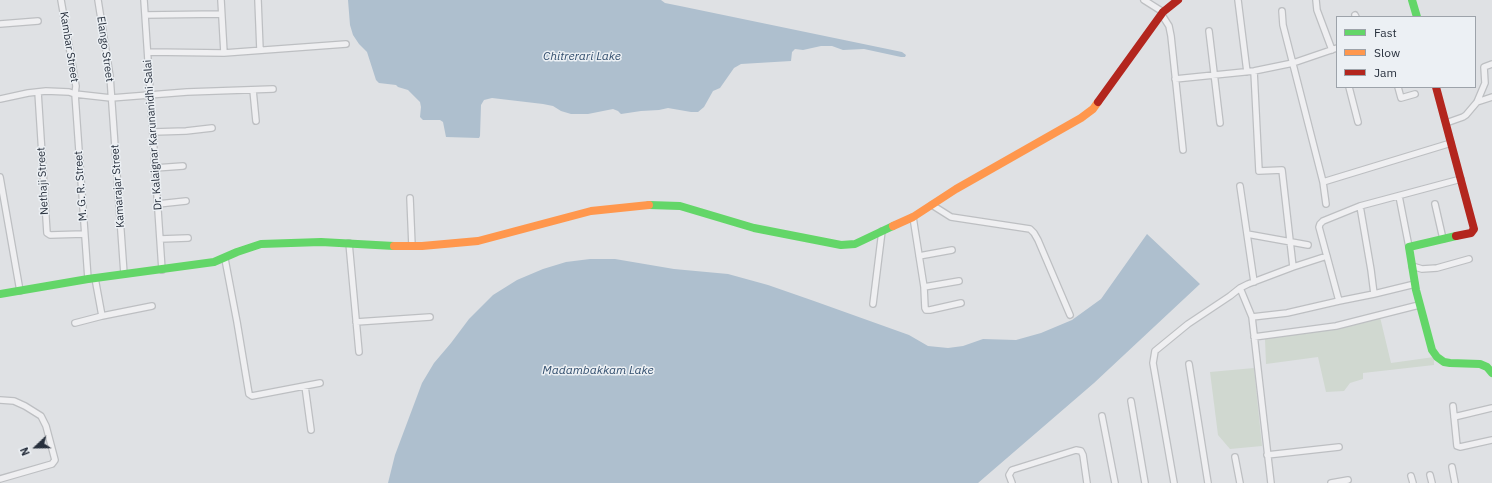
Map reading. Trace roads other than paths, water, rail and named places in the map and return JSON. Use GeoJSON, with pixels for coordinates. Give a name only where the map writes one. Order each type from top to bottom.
{"type":"FeatureCollection","features":[{"type":"Feature","properties":{"kind":"street","name":"Kambar Street"},"geometry":{"type":"LineString","coordinates":[[61,0],[76,86],[75,94]]}},
{"type":"Feature","properties":{"kind":"street","name":"Elango Street"},"geometry":{"type":"LineString","coordinates":[[98,0],[110,76],[111,98]]}},
{"type":"Feature","properties":{"kind":"street","name":"Dr. Kalaignar Karunanidhi Salai"},"geometry":{"type":"LineString","coordinates":[[144,0],[162,270]]}},
{"type":"Feature","properties":{"kind":"street"},"geometry":{"type":"LineString","coordinates":[[221,0],[224,53]]}},
{"type":"Feature","properties":{"kind":"street"},"geometry":{"type":"LineString","coordinates":[[258,0],[260,50]]}},
{"type":"Feature","properties":{"kind":"street"},"geometry":{"type":"LineString","coordinates":[[1144,0],[1163,13],[1169,26],[1183,150]]}},
{"type":"Feature","properties":{"kind":"street"},"geometry":{"type":"LineString","coordinates":[[0,294],[91,278],[162,270],[214,262],[261,244],[321,242],[412,246],[459,244],[478,241],[591,211],[647,204],[680,206],[754,228],[821,242],[841,245],[855,244],[913,217],[956,189],[1081,118],[1093,109],[1163,13],[1178,0]]}},
{"type":"Feature","properties":{"kind":"street"},"geometry":{"type":"LineString","coordinates":[[1238,0],[1247,72]]}},
{"type":"Feature","properties":{"kind":"street"},"geometry":{"type":"LineString","coordinates":[[1175,79],[1254,71],[1293,62],[1335,49],[1317,10],[1316,0]]}},
{"type":"Feature","properties":{"kind":"street"},"geometry":{"type":"LineString","coordinates":[[1412,0],[1416,16]]}},
{"type":"Feature","properties":{"kind":"street"},"geometry":{"type":"LineString","coordinates":[[1282,12],[1283,25],[1323,182],[1326,204]]}},
{"type":"Feature","properties":{"kind":"street"},"geometry":{"type":"LineString","coordinates":[[145,16],[221,14]]}},
{"type":"Feature","properties":{"kind":"street"},"geometry":{"type":"LineString","coordinates":[[0,24],[38,21]]}},
{"type":"Feature","properties":{"kind":"street"},"geometry":{"type":"LineString","coordinates":[[1209,32],[1220,123]]}},
{"type":"Feature","properties":{"kind":"street"},"geometry":{"type":"LineString","coordinates":[[148,52],[224,53],[346,44]]}},
{"type":"Feature","properties":{"kind":"street"},"geometry":{"type":"LineString","coordinates":[[1446,123],[1464,117],[1477,102],[1486,80],[1484,67],[1492,64]]}},
{"type":"Feature","properties":{"kind":"street"},"geometry":{"type":"LineString","coordinates":[[1254,71],[1259,171],[1282,170],[1292,267]]}},
{"type":"Feature","properties":{"kind":"street"},"geometry":{"type":"LineString","coordinates":[[1349,88],[1358,122]]}},
{"type":"Feature","properties":{"kind":"street"},"geometry":{"type":"LineString","coordinates":[[1398,88],[1401,98],[1415,94]]}},
{"type":"Feature","properties":{"kind":"street"},"geometry":{"type":"LineString","coordinates":[[1409,247],[1471,233],[1474,229],[1436,88]]}},
{"type":"Feature","properties":{"kind":"street"},"geometry":{"type":"LineString","coordinates":[[0,99],[38,92],[69,92],[111,98],[273,89]]}},
{"type":"Feature","properties":{"kind":"street"},"geometry":{"type":"LineString","coordinates":[[253,90],[256,121]]}},
{"type":"Feature","properties":{"kind":"street","name":"Nethaji Street"},"geometry":{"type":"LineString","coordinates":[[38,92],[47,233],[50,235],[84,234]]}},
{"type":"Feature","properties":{"kind":"street","name":"M. G. R. Street"},"geometry":{"type":"LineString","coordinates":[[75,94],[84,234],[91,278],[102,316]]}},
{"type":"Feature","properties":{"kind":"street"},"geometry":{"type":"LineString","coordinates":[[1477,102],[1492,97]]}},
{"type":"Feature","properties":{"kind":"street","name":"Kamarajar Street"},"geometry":{"type":"LineString","coordinates":[[111,98],[124,274]]}},
{"type":"Feature","properties":{"kind":"street"},"geometry":{"type":"LineString","coordinates":[[153,132],[186,132],[212,128]]}},
{"type":"Feature","properties":{"kind":"street"},"geometry":{"type":"LineString","coordinates":[[1323,182],[1451,143]]}},
{"type":"Feature","properties":{"kind":"street"},"geometry":{"type":"LineString","coordinates":[[155,168],[183,166]]}},
{"type":"Feature","properties":{"kind":"street"},"geometry":{"type":"LineString","coordinates":[[0,177],[20,291]]}},
{"type":"Feature","properties":{"kind":"street"},"geometry":{"type":"LineString","coordinates":[[1339,301],[1319,227],[1320,224],[1360,206],[1461,179]]}},
{"type":"Feature","properties":{"kind":"street"},"geometry":{"type":"LineString","coordinates":[[1240,186],[1254,282]]}},
{"type":"Feature","properties":{"kind":"street"},"geometry":{"type":"LineString","coordinates":[[1399,196],[1419,305],[1432,350],[1436,357],[1444,362],[1480,364],[1487,367],[1492,373]]}},
{"type":"Feature","properties":{"kind":"street"},"geometry":{"type":"LineString","coordinates":[[410,198],[412,246]]}},
{"type":"Feature","properties":{"kind":"street"},"geometry":{"type":"LineString","coordinates":[[158,204],[186,201]]}},
{"type":"Feature","properties":{"kind":"street"},"geometry":{"type":"LineString","coordinates":[[1435,204],[1444,239]]}},
{"type":"Feature","properties":{"kind":"street"},"geometry":{"type":"LineString","coordinates":[[932,205],[951,217],[1030,229],[1038,240],[1070,315]]}},
{"type":"Feature","properties":{"kind":"street"},"geometry":{"type":"LineString","coordinates":[[1360,206],[1372,270],[1374,294]]}},
{"type":"Feature","properties":{"kind":"street"},"geometry":{"type":"LineString","coordinates":[[913,217],[924,288],[925,308],[928,310],[961,303]]}},
{"type":"Feature","properties":{"kind":"street"},"geometry":{"type":"LineString","coordinates":[[873,304],[882,231]]}},
{"type":"Feature","properties":{"kind":"street"},"geometry":{"type":"LineString","coordinates":[[1247,234],[1308,245]]}},
{"type":"Feature","properties":{"kind":"street"},"geometry":{"type":"LineString","coordinates":[[160,240],[188,238]]}},
{"type":"Feature","properties":{"kind":"street"},"geometry":{"type":"LineString","coordinates":[[349,243],[359,352]]}},
{"type":"Feature","properties":{"kind":"street"},"geometry":{"type":"LineString","coordinates":[[919,256],[952,250]]}},
{"type":"Feature","properties":{"kind":"street"},"geometry":{"type":"LineString","coordinates":[[1174,483],[1153,363],[1153,355],[1155,351],[1188,324],[1240,288],[1292,267],[1327,256]]}},
{"type":"Feature","properties":{"kind":"street"},"geometry":{"type":"LineString","coordinates":[[225,258],[237,322],[247,392],[252,396],[320,383]]}},
{"type":"Feature","properties":{"kind":"street"},"geometry":{"type":"LineString","coordinates":[[1412,266],[1422,269],[1437,268],[1469,259]]}},
{"type":"Feature","properties":{"kind":"street"},"geometry":{"type":"LineString","coordinates":[[924,288],[959,281]]}},
{"type":"Feature","properties":{"kind":"street"},"geometry":{"type":"LineString","coordinates":[[1252,317],[1287,312],[1415,284]]}},
{"type":"Feature","properties":{"kind":"street"},"geometry":{"type":"LineString","coordinates":[[1240,288],[1252,317],[1271,483]]}},
{"type":"Feature","properties":{"kind":"street"},"geometry":{"type":"LineString","coordinates":[[1254,337],[1336,326],[1419,305]]}},
{"type":"Feature","properties":{"kind":"street"},"geometry":{"type":"LineString","coordinates":[[75,323],[152,306]]}},
{"type":"Feature","properties":{"kind":"street"},"geometry":{"type":"LineString","coordinates":[[356,322],[430,317]]}},
{"type":"Feature","properties":{"kind":"street"},"geometry":{"type":"LineString","coordinates":[[1189,364],[1208,483]]}},
{"type":"Feature","properties":{"kind":"street"},"geometry":{"type":"LineString","coordinates":[[305,386],[311,430]]}},
{"type":"Feature","properties":{"kind":"street"},"geometry":{"type":"LineString","coordinates":[[0,400],[14,401],[41,416],[46,426],[55,460],[52,464],[0,478]]}},
{"type":"Feature","properties":{"kind":"street"},"geometry":{"type":"LineString","coordinates":[[1131,401],[1145,483]]}},
{"type":"Feature","properties":{"kind":"street"},"geometry":{"type":"LineString","coordinates":[[1453,406],[1457,446],[1460,447],[1492,440]]}},
{"type":"Feature","properties":{"kind":"street"},"geometry":{"type":"LineString","coordinates":[[1454,417],[1492,408]]}},
{"type":"Feature","properties":{"kind":"street"},"geometry":{"type":"LineString","coordinates":[[1102,416],[1115,483]]}},
{"type":"Feature","properties":{"kind":"street"},"geometry":{"type":"LineString","coordinates":[[1267,455],[1339,447]]}},
{"type":"Feature","properties":{"kind":"street"},"geometry":{"type":"LineString","coordinates":[[1012,483],[1009,474],[1012,470],[1076,450],[1081,451],[1083,455],[1087,483]]}},
{"type":"Feature","properties":{"kind":"street"},"geometry":{"type":"LineString","coordinates":[[1235,457],[1240,483]]}},
{"type":"Feature","properties":{"kind":"street"},"geometry":{"type":"LineString","coordinates":[[1452,467],[1455,483]]}},
{"type":"Feature","properties":{"kind":"street"},"geometry":{"type":"LineString","coordinates":[[1430,475],[1432,483]]}},
{"type":"Feature","properties":{"kind":"street"},"geometry":{"type":"LineString","coordinates":[[1411,476],[1413,483]]}},
{"type":"Feature","properties":{"kind":"street"},"geometry":{"type":"LineString","coordinates":[[1331,483],[1348,480]]}},
{"type":"Feature","properties":{"kind":"water","name":"Chitrerari Lake"},"geometry":{"type":"Polygon","coordinates":[[[348,0],[661,0],[665,3],[902,52],[906,55],[905,57],[901,57],[864,49],[843,50],[832,46],[821,46],[803,50],[795,49],[792,52],[791,61],[741,64],[734,68],[720,88],[713,91],[704,107],[698,112],[668,108],[621,114],[613,109],[588,114],[571,114],[561,111],[553,106],[492,98],[484,100],[481,105],[479,138],[446,137],[443,122],[440,120],[423,120],[420,117],[420,102],[408,90],[396,85],[379,83],[376,80],[367,52],[353,35],[350,25],[348,0]]]}},
{"type":"Feature","properties":{"kind":"water","name":"Madambakkam Lake"},"geometry":{"type":"Polygon","coordinates":[[[1147,234],[1200,284],[1094,383],[978,483],[388,483],[395,455],[422,383],[434,363],[469,319],[493,295],[517,280],[543,269],[566,262],[590,259],[615,259],[674,269],[728,274],[768,285],[909,335],[928,346],[948,348],[963,346],[983,339],[1016,340],[1041,333],[1072,320],[1101,299],[1147,234]]]}}]}
